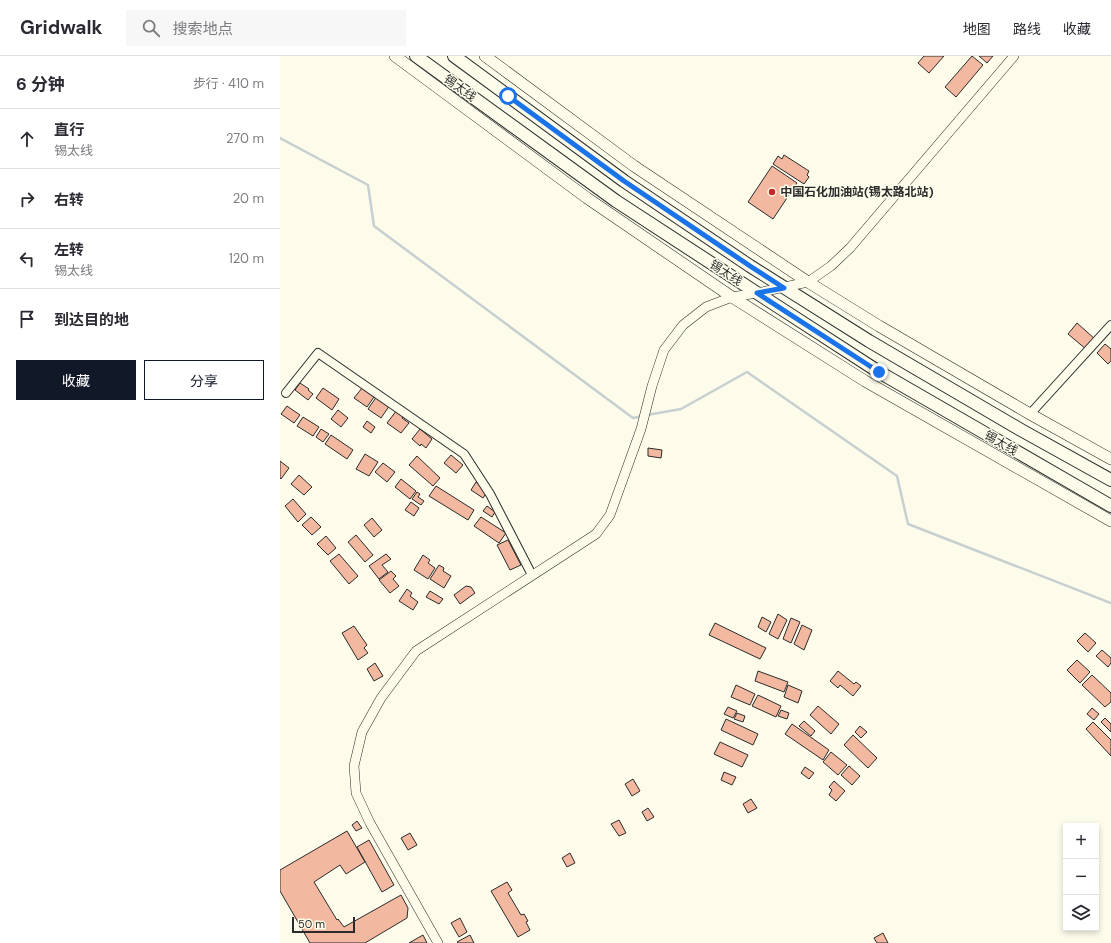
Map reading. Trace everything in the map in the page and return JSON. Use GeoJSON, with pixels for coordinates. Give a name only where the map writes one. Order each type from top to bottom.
{"type":"FeatureCollection","features":[{"type":"Feature","properties":{"kind":"main road"},"geometry":{"type":"LineString","coordinates":[[395,56],[587,198],[732,297],[865,381],[1111,521]]}},
{"type":"Feature","properties":{"kind":"main road","name":"锡太线"},"geometry":{"type":"LineString","coordinates":[[416,56],[616,201],[879,372],[1111,506]]}},
{"type":"Feature","properties":{"kind":"main road","name":"锡太线"},"geometry":{"type":"LineString","coordinates":[[454,56],[624,181],[784,288],[869,342],[1111,480]]}},
{"type":"Feature","properties":{"kind":"main road"},"geometry":{"type":"LineString","coordinates":[[485,56],[634,166],[808,282],[879,326],[1030,414],[1111,459]]}},
{"type":"Feature","properties":{"kind":"street"},"geometry":{"type":"LineString","coordinates":[[438,943],[370,823],[356,793],[354,766],[362,732],[381,698],[416,651],[596,534],[610,515],[641,429],[652,386],[664,350],[683,325],[706,307],[732,297],[784,288],[808,282],[831,266],[850,248],[1014,56]]}},
{"type":"Feature","properties":{"kind":"street"},"geometry":{"type":"LineString","coordinates":[[1030,414],[1111,325]]}},
{"type":"Feature","properties":{"kind":"street"},"geometry":{"type":"LineString","coordinates":[[286,393],[318,353],[464,454],[490,494],[532,575]]}},
{"type":"Feature","properties":{"kind":"building"},"geometry":{"type":"Polygon","coordinates":[[[924,56],[944,56],[929,73],[918,63],[924,56]]]}},
{"type":"Feature","properties":{"kind":"building"},"geometry":{"type":"Polygon","coordinates":[[[972,56],[983,65],[956,97],[945,87],[972,56]]]}},
{"type":"Feature","properties":{"kind":"building"},"geometry":{"type":"Polygon","coordinates":[[[979,56],[993,56],[987,63],[979,56]]]}},
{"type":"Feature","properties":{"kind":"building"},"geometry":{"type":"Polygon","coordinates":[[[784,155],[809,171],[807,175],[809,177],[804,184],[773,164],[778,156],[782,159],[784,155]]]}},
{"type":"Feature","properties":{"kind":"building","name":"中国石化加油站(锡太路北站)"},"geometry":{"type":"Polygon","coordinates":[[[772,166],[797,183],[773,219],[748,202],[772,166]]]}},
{"type":"Feature","properties":{"kind":"building"},"geometry":{"type":"Polygon","coordinates":[[[1077,323],[1096,340],[1087,350],[1068,334],[1077,323]]]}},
{"type":"Feature","properties":{"kind":"building"},"geometry":{"type":"Polygon","coordinates":[[[1105,344],[1111,349],[1111,361],[1108,364],[1097,353],[1105,344]]]}},
{"type":"Feature","properties":{"kind":"building"},"geometry":{"type":"Polygon","coordinates":[[[300,383],[309,389],[308,390],[313,394],[308,400],[295,390],[300,383]]]}},
{"type":"Feature","properties":{"kind":"building"},"geometry":{"type":"Polygon","coordinates":[[[323,388],[339,399],[332,410],[316,398],[323,388]]]}},
{"type":"Feature","properties":{"kind":"building"},"geometry":{"type":"Polygon","coordinates":[[[362,388],[374,397],[367,407],[354,398],[362,388]]]}},
{"type":"Feature","properties":{"kind":"building"},"geometry":{"type":"Polygon","coordinates":[[[377,396],[390,405],[381,418],[368,409],[377,396]]]}},
{"type":"Feature","properties":{"kind":"building"},"geometry":{"type":"Polygon","coordinates":[[[287,406],[300,415],[294,423],[281,414],[287,406]]]}},
{"type":"Feature","properties":{"kind":"building"},"geometry":{"type":"Polygon","coordinates":[[[338,410],[348,418],[341,427],[331,419],[338,410]]]}},
{"type":"Feature","properties":{"kind":"building"},"geometry":{"type":"Polygon","coordinates":[[[397,410],[404,415],[402,418],[409,423],[401,433],[387,423],[397,410]]]}},
{"type":"Feature","properties":{"kind":"building"},"geometry":{"type":"Polygon","coordinates":[[[303,417],[319,427],[313,436],[297,426],[303,417]]]}},
{"type":"Feature","properties":{"kind":"building"},"geometry":{"type":"Polygon","coordinates":[[[367,421],[375,427],[371,433],[363,427],[367,421]]]}},
{"type":"Feature","properties":{"kind":"building"},"geometry":{"type":"Polygon","coordinates":[[[321,429],[329,434],[323,442],[316,437],[321,429]]]}},
{"type":"Feature","properties":{"kind":"building"},"geometry":{"type":"Polygon","coordinates":[[[420,429],[432,439],[426,448],[421,444],[420,446],[412,439],[420,429]]]}},
{"type":"Feature","properties":{"kind":"building"},"geometry":{"type":"Polygon","coordinates":[[[331,435],[353,450],[347,459],[325,444],[331,435]]]}},
{"type":"Feature","properties":{"kind":"building"},"geometry":{"type":"Polygon","coordinates":[[[648,448],[662,450],[661,458],[648,456],[648,448]]]}},
{"type":"Feature","properties":{"kind":"building"},"geometry":{"type":"Polygon","coordinates":[[[365,454],[378,462],[369,476],[356,469],[365,454]]]}},
{"type":"Feature","properties":{"kind":"building"},"geometry":{"type":"Polygon","coordinates":[[[451,455],[463,465],[456,473],[444,463],[451,455]]]}},
{"type":"Feature","properties":{"kind":"building"},"geometry":{"type":"Polygon","coordinates":[[[417,456],[440,478],[433,486],[409,465],[417,456]]]}},
{"type":"Feature","properties":{"kind":"building"},"geometry":{"type":"Polygon","coordinates":[[[280,461],[289,468],[281,479],[280,478],[280,461]]]}},
{"type":"Feature","properties":{"kind":"building"},"geometry":{"type":"Polygon","coordinates":[[[383,463],[395,472],[387,482],[375,472],[383,463]]]}},
{"type":"Feature","properties":{"kind":"building"},"geometry":{"type":"Polygon","coordinates":[[[299,475],[312,487],[304,495],[291,484],[299,475]]]}},
{"type":"Feature","properties":{"kind":"building"},"geometry":{"type":"Polygon","coordinates":[[[401,479],[416,491],[410,499],[395,487],[401,479]]]}},
{"type":"Feature","properties":{"kind":"building"},"geometry":{"type":"Polygon","coordinates":[[[476,482],[487,492],[483,498],[471,490],[476,482]]]}},
{"type":"Feature","properties":{"kind":"building"},"geometry":{"type":"Polygon","coordinates":[[[436,486],[474,510],[468,520],[429,496],[436,486]]]}},
{"type":"Feature","properties":{"kind":"building"},"geometry":{"type":"Polygon","coordinates":[[[417,492],[420,494],[418,497],[424,501],[421,505],[412,499],[417,492]]]}},
{"type":"Feature","properties":{"kind":"building"},"geometry":{"type":"Polygon","coordinates":[[[293,499],[306,514],[298,522],[285,506],[293,499]]]}},
{"type":"Feature","properties":{"kind":"building"},"geometry":{"type":"Polygon","coordinates":[[[411,502],[419,508],[414,516],[405,510],[411,502]]]}},
{"type":"Feature","properties":{"kind":"building"},"geometry":{"type":"Polygon","coordinates":[[[487,506],[495,512],[492,517],[483,511],[487,506]]]}},
{"type":"Feature","properties":{"kind":"building"},"geometry":{"type":"Polygon","coordinates":[[[311,517],[321,527],[312,535],[302,525],[311,517]]]}},
{"type":"Feature","properties":{"kind":"building"},"geometry":{"type":"Polygon","coordinates":[[[481,517],[506,533],[499,543],[474,526],[481,517]]]}},
{"type":"Feature","properties":{"kind":"building"},"geometry":{"type":"Polygon","coordinates":[[[372,518],[382,530],[374,537],[364,525],[372,518]]]}},
{"type":"Feature","properties":{"kind":"building"},"geometry":{"type":"Polygon","coordinates":[[[356,535],[373,555],[365,562],[348,542],[356,535]]]}},
{"type":"Feature","properties":{"kind":"building"},"geometry":{"type":"Polygon","coordinates":[[[326,536],[336,548],[328,555],[317,544],[326,536]]]}},
{"type":"Feature","properties":{"kind":"building"},"geometry":{"type":"Polygon","coordinates":[[[508,540],[521,565],[510,570],[497,545],[508,540]]]}},
{"type":"Feature","properties":{"kind":"building"},"geometry":{"type":"Polygon","coordinates":[[[339,554],[358,576],[349,584],[330,561],[339,554]]]}},
{"type":"Feature","properties":{"kind":"building"},"geometry":{"type":"Polygon","coordinates":[[[386,554],[391,559],[382,565],[388,572],[379,579],[369,566],[386,554]]]}},
{"type":"Feature","properties":{"kind":"building"},"geometry":{"type":"Polygon","coordinates":[[[423,555],[430,560],[428,563],[435,568],[428,579],[414,570],[423,555]]]}},
{"type":"Feature","properties":{"kind":"building"},"geometry":{"type":"Polygon","coordinates":[[[439,565],[444,568],[443,571],[451,576],[444,588],[430,579],[439,565]]]}},
{"type":"Feature","properties":{"kind":"building"},"geometry":{"type":"Polygon","coordinates":[[[391,571],[396,576],[393,579],[399,586],[390,593],[379,580],[391,571]]]}},
{"type":"Feature","properties":{"kind":"building"},"geometry":{"type":"Polygon","coordinates":[[[466,586],[471,587],[475,593],[460,604],[454,595],[466,586]]]}},
{"type":"Feature","properties":{"kind":"building"},"geometry":{"type":"Polygon","coordinates":[[[407,589],[412,593],[410,596],[418,602],[413,610],[399,601],[407,589]]]}},
{"type":"Feature","properties":{"kind":"building"},"geometry":{"type":"Polygon","coordinates":[[[430,591],[443,599],[439,604],[426,597],[430,591]]]}},
{"type":"Feature","properties":{"kind":"building"},"geometry":{"type":"Polygon","coordinates":[[[778,614],[787,620],[778,639],[769,634],[778,614]]]}},
{"type":"Feature","properties":{"kind":"building"},"geometry":{"type":"Polygon","coordinates":[[[762,617],[771,622],[766,632],[758,627],[762,617]]]}},
{"type":"Feature","properties":{"kind":"building"},"geometry":{"type":"Polygon","coordinates":[[[791,618],[800,622],[791,643],[783,639],[791,618]]]}},
{"type":"Feature","properties":{"kind":"building"},"geometry":{"type":"Polygon","coordinates":[[[715,623],[766,648],[760,659],[709,635],[715,623]]]}},
{"type":"Feature","properties":{"kind":"building"},"geometry":{"type":"Polygon","coordinates":[[[802,625],[812,630],[804,650],[794,644],[802,625]]]}},
{"type":"Feature","properties":{"kind":"building"},"geometry":{"type":"Polygon","coordinates":[[[354,626],[367,645],[364,648],[368,653],[358,660],[342,633],[354,626]]]}},
{"type":"Feature","properties":{"kind":"building"},"geometry":{"type":"Polygon","coordinates":[[[1085,633],[1096,643],[1088,652],[1077,641],[1085,633]]]}},
{"type":"Feature","properties":{"kind":"building"},"geometry":{"type":"Polygon","coordinates":[[[1102,650],[1111,658],[1111,663],[1108,667],[1096,656],[1102,650]]]}},
{"type":"Feature","properties":{"kind":"building"},"geometry":{"type":"Polygon","coordinates":[[[1077,660],[1090,672],[1080,683],[1067,670],[1077,660]]]}},
{"type":"Feature","properties":{"kind":"building"},"geometry":{"type":"Polygon","coordinates":[[[375,663],[383,676],[374,681],[367,669],[375,663]]]}},
{"type":"Feature","properties":{"kind":"building"},"geometry":{"type":"Polygon","coordinates":[[[758,671],[788,682],[784,692],[755,681],[758,671]]]}},
{"type":"Feature","properties":{"kind":"building"},"geometry":{"type":"Polygon","coordinates":[[[838,671],[854,684],[856,682],[861,686],[853,696],[840,685],[838,688],[830,681],[838,671]]]}},
{"type":"Feature","properties":{"kind":"building"},"geometry":{"type":"Polygon","coordinates":[[[1092,675],[1111,693],[1111,702],[1105,707],[1082,685],[1092,675]]]}},
{"type":"Feature","properties":{"kind":"building"},"geometry":{"type":"Polygon","coordinates":[[[736,685],[755,694],[750,705],[731,697],[736,685]]]}},
{"type":"Feature","properties":{"kind":"building"},"geometry":{"type":"Polygon","coordinates":[[[788,685],[802,691],[798,703],[784,697],[788,685]]]}},
{"type":"Feature","properties":{"kind":"building"},"geometry":{"type":"Polygon","coordinates":[[[758,695],[781,706],[776,717],[752,706],[758,695]]]}},
{"type":"Feature","properties":{"kind":"building"},"geometry":{"type":"Polygon","coordinates":[[[818,706],[839,724],[831,734],[810,715],[818,706]]]}},
{"type":"Feature","properties":{"kind":"building"},"geometry":{"type":"Polygon","coordinates":[[[728,707],[737,711],[733,718],[724,714],[728,707]]]}},
{"type":"Feature","properties":{"kind":"building"},"geometry":{"type":"Polygon","coordinates":[[[1092,708],[1099,714],[1094,720],[1087,714],[1092,708]]]}},
{"type":"Feature","properties":{"kind":"building"},"geometry":{"type":"Polygon","coordinates":[[[781,710],[789,713],[787,719],[778,716],[781,710]]]}},
{"type":"Feature","properties":{"kind":"building"},"geometry":{"type":"Polygon","coordinates":[[[737,713],[745,716],[743,722],[734,719],[737,713]]]}},
{"type":"Feature","properties":{"kind":"building"},"geometry":{"type":"Polygon","coordinates":[[[1105,718],[1111,724],[1111,732],[1101,722],[1105,718]]]}},
{"type":"Feature","properties":{"kind":"building"},"geometry":{"type":"Polygon","coordinates":[[[726,719],[758,734],[753,745],[721,730],[726,719]]]}},
{"type":"Feature","properties":{"kind":"building"},"geometry":{"type":"Polygon","coordinates":[[[804,721],[815,731],[811,736],[799,726],[804,721]]]}},
{"type":"Feature","properties":{"kind":"building"},"geometry":{"type":"Polygon","coordinates":[[[1093,722],[1111,740],[1111,756],[1086,729],[1093,722]]]}},
{"type":"Feature","properties":{"kind":"building"},"geometry":{"type":"Polygon","coordinates":[[[792,724],[829,750],[823,760],[785,734],[792,724]]]}},
{"type":"Feature","properties":{"kind":"building"},"geometry":{"type":"Polygon","coordinates":[[[860,726],[867,732],[861,738],[855,732],[860,726]]]}},
{"type":"Feature","properties":{"kind":"building"},"geometry":{"type":"Polygon","coordinates":[[[853,735],[877,758],[868,768],[844,745],[853,735]]]}},
{"type":"Feature","properties":{"kind":"building"},"geometry":{"type":"Polygon","coordinates":[[[720,742],[748,755],[742,767],[714,754],[720,742]]]}},
{"type":"Feature","properties":{"kind":"building"},"geometry":{"type":"Polygon","coordinates":[[[831,752],[847,765],[838,775],[823,762],[831,752]]]}},
{"type":"Feature","properties":{"kind":"building"},"geometry":{"type":"Polygon","coordinates":[[[849,766],[860,776],[852,785],[841,775],[849,766]]]}},
{"type":"Feature","properties":{"kind":"building"},"geometry":{"type":"Polygon","coordinates":[[[805,767],[814,773],[809,779],[801,773],[805,767]]]}},
{"type":"Feature","properties":{"kind":"building"},"geometry":{"type":"Polygon","coordinates":[[[724,772],[736,777],[732,785],[721,780],[724,772]]]}},
{"type":"Feature","properties":{"kind":"building"},"geometry":{"type":"Polygon","coordinates":[[[633,779],[640,791],[632,796],[625,784],[633,779]]]}},
{"type":"Feature","properties":{"kind":"building"},"geometry":{"type":"Polygon","coordinates":[[[834,781],[845,791],[836,801],[829,795],[832,790],[829,787],[834,781]]]}},
{"type":"Feature","properties":{"kind":"building"},"geometry":{"type":"Polygon","coordinates":[[[751,799],[757,808],[748,813],[743,804],[751,799]]]}},
{"type":"Feature","properties":{"kind":"building"},"geometry":{"type":"Polygon","coordinates":[[[648,808],[654,817],[647,821],[642,812],[648,808]]]}},
{"type":"Feature","properties":{"kind":"building"},"geometry":{"type":"Polygon","coordinates":[[[619,820],[626,833],[619,836],[611,824],[619,820]]]}},
{"type":"Feature","properties":{"kind":"building"},"geometry":{"type":"Polygon","coordinates":[[[357,821],[362,828],[356,831],[352,825],[357,821]]]}},
{"type":"Feature","properties":{"kind":"building"},"geometry":{"type":"Polygon","coordinates":[[[347,831],[365,862],[346,874],[340,865],[314,882],[337,920],[338,919],[344,927],[401,895],[408,908],[407,918],[365,943],[310,943],[280,891],[280,870],[347,831]]]}},
{"type":"Feature","properties":{"kind":"building"},"geometry":{"type":"Polygon","coordinates":[[[410,833],[417,845],[408,850],[401,838],[410,833]]]}},
{"type":"Feature","properties":{"kind":"building"},"geometry":{"type":"Polygon","coordinates":[[[369,840],[394,885],[382,892],[357,847],[369,840]]]}},
{"type":"Feature","properties":{"kind":"building"},"geometry":{"type":"Polygon","coordinates":[[[570,853],[575,863],[567,867],[562,858],[570,853]]]}},
{"type":"Feature","properties":{"kind":"building"},"geometry":{"type":"Polygon","coordinates":[[[507,882],[512,890],[508,893],[521,915],[524,914],[528,921],[526,922],[530,930],[518,937],[491,891],[507,882]]]}},
{"type":"Feature","properties":{"kind":"building"},"geometry":{"type":"Polygon","coordinates":[[[460,918],[467,932],[459,937],[451,923],[460,918]]]}},
{"type":"Feature","properties":{"kind":"building"},"geometry":{"type":"Polygon","coordinates":[[[883,933],[888,943],[877,943],[874,938],[883,933]]]}},
{"type":"Feature","properties":{"kind":"building"},"geometry":{"type":"Polygon","coordinates":[[[423,935],[427,943],[409,943],[423,935]]]}},
{"type":"Feature","properties":{"kind":"building"},"geometry":{"type":"Polygon","coordinates":[[[470,935],[474,943],[457,942],[470,935]]]}},
{"type":"Feature","properties":{"kind":"waterway"},"geometry":{"type":"LineString","coordinates":[[280,138],[368,185],[374,226],[633,418],[643,416]]}},
{"type":"Feature","properties":{"kind":"waterway"},"geometry":{"type":"LineString","coordinates":[[647,415],[681,409],[747,372],[897,476],[908,524],[1111,603]]}},
{"type":"Feature","properties":{"kind":"place","name":"中国石化加油站(锡太路北站)"},"geometry":{"type":"Point","coordinates":[772,192]}},
{"type":"Feature","properties":{"kind":"route"},"geometry":{"type":"LineString","coordinates":[[508,96],[624,181],[784,288],[757,293],[879,372]]}}]}
